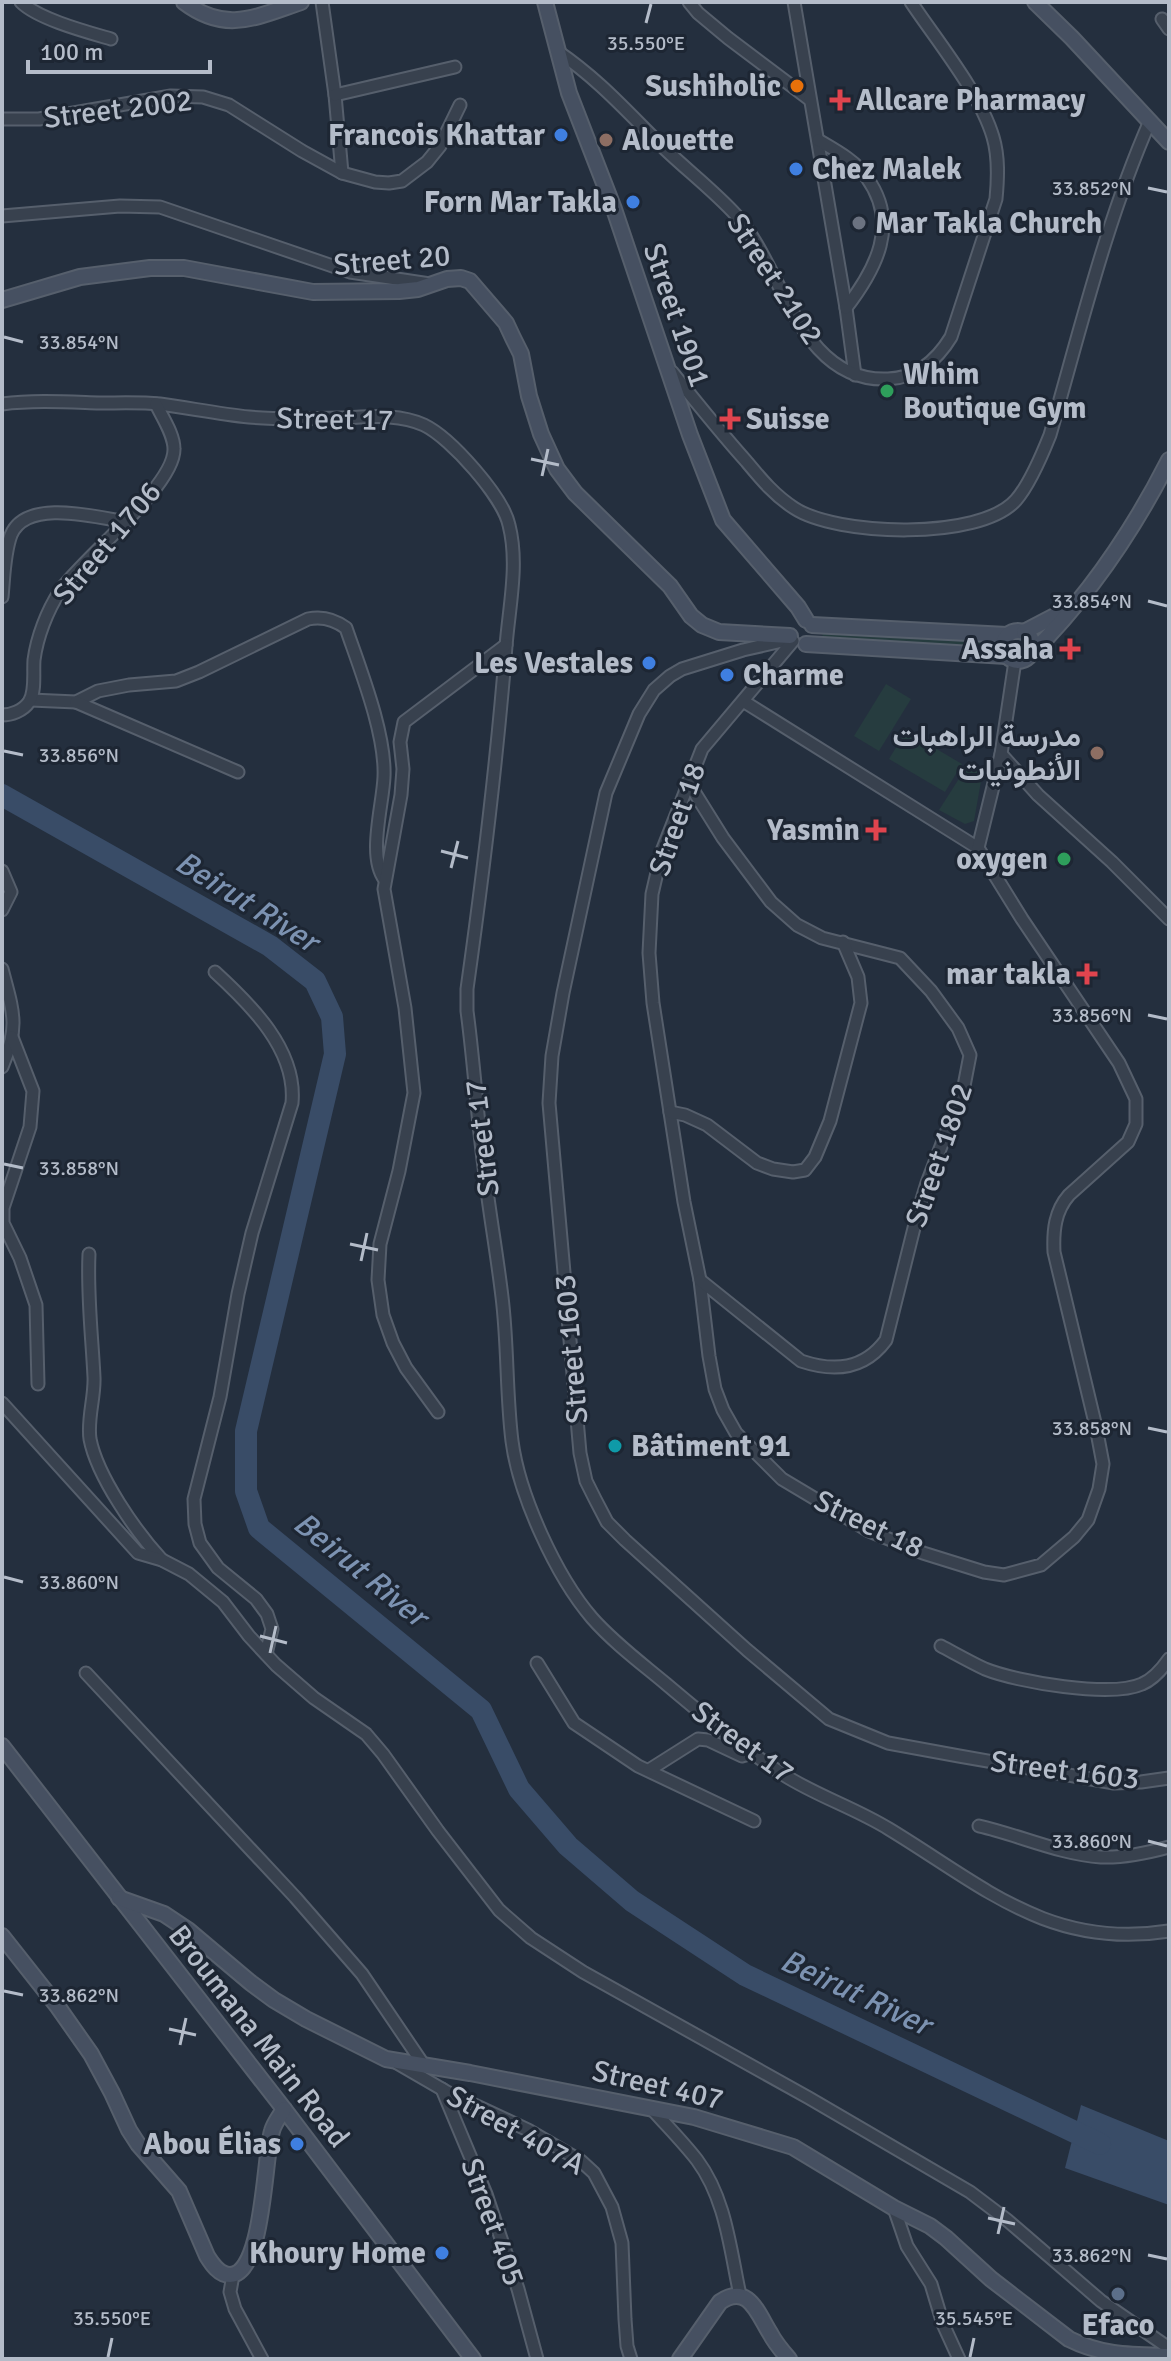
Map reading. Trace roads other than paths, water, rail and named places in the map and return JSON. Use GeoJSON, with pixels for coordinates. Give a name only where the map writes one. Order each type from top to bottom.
{"type":"FeatureCollection","features":[{"type":"Feature","properties":{"kind":"street"},"geometry":{"type":"LineString","coordinates":[[21,2],[28,9],[111,39]]}},
{"type":"Feature","properties":{"kind":"street"},"geometry":{"type":"LineString","coordinates":[[184,2],[205,16],[234,21],[248,20],[301,2]]}},
{"type":"Feature","properties":{"kind":"street"},"geometry":{"type":"LineString","coordinates":[[322,2],[342,173]]}},
{"type":"Feature","properties":{"kind":"street","name":"Street 1901"},"geometry":{"type":"LineString","coordinates":[[545,2],[569,93],[614,209],[690,435],[723,520],[809,622]]}},
{"type":"Feature","properties":{"kind":"street"},"geometry":{"type":"LineString","coordinates":[[689,2],[728,38],[809,99]]}},
{"type":"Feature","properties":{"kind":"street"},"geometry":{"type":"LineString","coordinates":[[794,2],[855,375]]}},
{"type":"Feature","properties":{"kind":"street","name":"Street 2102"},"geometry":{"type":"LineString","coordinates":[[557,51],[611,93],[738,218],[814,345],[842,369],[855,375],[894,379],[921,370],[943,350],[957,323],[996,199],[997,158],[982,108],[911,2]]}},
{"type":"Feature","properties":{"kind":"street"},"geometry":{"type":"LineString","coordinates":[[1035,2],[1169,142]]}},
{"type":"Feature","properties":{"kind":"street"},"geometry":{"type":"LineString","coordinates":[[335,95],[455,67]]}},
{"type":"Feature","properties":{"kind":"street","name":"Street 2002"},"geometry":{"type":"LineString","coordinates":[[2,119],[39,119],[154,98],[203,97],[229,105],[342,173],[375,182],[402,181],[427,162],[440,146],[460,105]]}},
{"type":"Feature","properties":{"kind":"street"},"geometry":{"type":"LineString","coordinates":[[669,368],[769,489],[805,516],[847,526],[908,530],[961,526],[992,516],[1015,500],[1041,457],[1050,435],[1113,221],[1150,121]]}},
{"type":"Feature","properties":{"kind":"street"},"geometry":{"type":"LineString","coordinates":[[818,140],[843,155],[867,177],[883,218],[882,239],[871,273],[846,308]]}},
{"type":"Feature","properties":{"kind":"street"},"geometry":{"type":"LineString","coordinates":[[2,216],[120,206],[160,207],[350,272],[431,284]]}},
{"type":"Feature","properties":{"kind":"street","name":"Street 20"},"geometry":{"type":"LineString","coordinates":[[2,300],[80,277],[150,268],[184,268],[313,292],[399,291],[461,278],[470,281],[506,323],[521,354],[532,408],[557,469],[575,493],[670,586],[697,622],[719,632],[795,640]]}},
{"type":"Feature","properties":{"kind":"street","name":"Street 17"},"geometry":{"type":"LineString","coordinates":[[2,404],[156,404],[251,417],[300,419],[375,415],[414,422],[436,433],[466,460],[502,506],[512,539],[512,579],[503,696],[467,989],[484,1168],[504,1311],[512,1441],[535,1521],[573,1591],[592,1618],[672,1689],[784,1775],[889,1829],[949,1869],[1025,1913],[1091,1932],[1129,1935],[1169,1931]]}},
{"type":"Feature","properties":{"kind":"street","name":"Street 1706"},"geometry":{"type":"LineString","coordinates":[[31,700],[38,643],[52,604],[82,566],[126,522],[172,464],[175,451],[173,440],[156,404]]}},
{"type":"Feature","properties":{"kind":"street"},"geometry":{"type":"LineString","coordinates":[[795,640],[1025,660],[1077,604],[1123,541],[1169,460]]}},
{"type":"Feature","properties":{"kind":"street"},"geometry":{"type":"LineString","coordinates":[[2,597],[9,541],[20,520],[52,512],[126,522]]}},
{"type":"Feature","properties":{"kind":"street"},"geometry":{"type":"LineString","coordinates":[[795,640],[790,630],[794,623],[809,622],[1007,635],[1015,631],[1024,632],[1077,604]]}},
{"type":"Feature","properties":{"kind":"street"},"geometry":{"type":"LineString","coordinates":[[76,702],[98,691],[176,681],[308,619],[325,618],[341,624],[346,628],[360,670],[382,747],[385,774],[377,836],[378,865],[385,880]]}},
{"type":"Feature","properties":{"kind":"street"},"geometry":{"type":"LineString","coordinates":[[795,640],[814,636],[809,622]]}},
{"type":"Feature","properties":{"kind":"street"},"geometry":{"type":"LineString","coordinates":[[1024,632],[1033,643],[1032,653]]}},
{"type":"Feature","properties":{"kind":"street"},"geometry":{"type":"LineString","coordinates":[[743,701],[978,848],[1001,754],[1011,659],[1003,648],[1007,635]]}},
{"type":"Feature","properties":{"kind":"street","name":"Street 18"},"geometry":{"type":"LineString","coordinates":[[795,640],[702,749],[662,851],[652,894],[650,982],[715,1389],[736,1433],[782,1479],[869,1531],[923,1553],[1004,1575],[1041,1565],[1074,1537],[1088,1520],[1099,1489],[1103,1464],[1054,1252],[1054,1224],[1069,1195],[1128,1142],[1136,1124],[1136,1099],[1119,1063],[978,848]]}},
{"type":"Feature","properties":{"kind":"street","name":"Street 1603"},"geometry":{"type":"LineString","coordinates":[[795,640],[743,650],[670,676],[654,690],[639,714],[606,793],[563,993],[552,1056],[549,1103],[576,1425],[586,1481],[607,1522],[625,1540],[829,1719],[888,1743],[1114,1783],[1169,1778]]}},
{"type":"Feature","properties":{"kind":"street"},"geometry":{"type":"LineString","coordinates":[[438,1412],[406,1368],[393,1343],[379,1293],[380,1244],[399,1171],[414,1093],[398,957],[385,901],[385,880],[401,795],[403,769],[400,742],[404,722],[506,645]]}},
{"type":"Feature","properties":{"kind":"street"},"geometry":{"type":"LineString","coordinates":[[2,715],[23,708],[31,700],[76,702],[238,772]]}},
{"type":"Feature","properties":{"kind":"street"},"geometry":{"type":"LineString","coordinates":[[1001,754],[1048,804],[1169,919]]}},
{"type":"Feature","properties":{"kind":"street","name":"Street 1802"},"geometry":{"type":"LineString","coordinates":[[688,782],[723,838],[771,902],[797,925],[822,938],[900,958],[931,991],[958,1028],[970,1055],[964,1086],[917,1216],[886,1340],[873,1354],[843,1369],[801,1361],[700,1280]]}},
{"type":"Feature","properties":{"kind":"street"},"geometry":{"type":"LineString","coordinates":[[2,871],[11,892],[2,910]]}},
{"type":"Feature","properties":{"kind":"street"},"geometry":{"type":"LineString","coordinates":[[670,1112],[707,1125],[757,1163],[793,1172],[805,1170],[815,1157],[830,1121],[861,1003],[858,977],[843,942]]}},
{"type":"Feature","properties":{"kind":"street"},"geometry":{"type":"LineString","coordinates":[[2,969],[15,1024],[2,1067]]}},
{"type":"Feature","properties":{"kind":"street"},"geometry":{"type":"LineString","coordinates":[[215,972],[242,997],[268,1029],[287,1067],[293,1089],[292,1103],[252,1233],[220,1397],[194,1499],[200,1543],[218,1568],[256,1599],[267,1614],[272,1629],[266,1654]]}},
{"type":"Feature","properties":{"kind":"street"},"geometry":{"type":"LineString","coordinates":[[12,1037],[33,1091],[30,1127],[3,1208],[3,1223],[20,1258],[36,1305],[38,1384]]}},
{"type":"Feature","properties":{"kind":"street"},"geometry":{"type":"LineString","coordinates":[[89,1254],[88,1288],[95,1380],[90,1436],[99,1468],[131,1521],[162,1560]]}},
{"type":"Feature","properties":{"kind":"street"},"geometry":{"type":"LineString","coordinates":[[2,1403],[138,1553],[162,1560],[189,1574],[223,1602],[266,1654],[314,1698],[366,1734],[499,1910],[531,1938],[592,1977],[970,2192],[1101,2301],[1169,2348]]}},
{"type":"Feature","properties":{"kind":"street"},"geometry":{"type":"LineString","coordinates":[[941,1646],[987,1670],[1023,1679],[1099,1690],[1142,1685],[1169,1659]]}},
{"type":"Feature","properties":{"kind":"street"},"geometry":{"type":"LineString","coordinates":[[537,1663],[574,1723],[638,1766],[754,1821]]}},
{"type":"Feature","properties":{"kind":"street"},"geometry":{"type":"LineString","coordinates":[[86,1673],[295,1897],[362,1974],[423,2064]]}},
{"type":"Feature","properties":{"kind":"street"},"geometry":{"type":"LineString","coordinates":[[649,1770],[698,1739],[713,1742],[742,1756],[752,1753]]}},
{"type":"Feature","properties":{"kind":"street","name":"Broumana Main Road"},"geometry":{"type":"LineString","coordinates":[[2,1746],[284,2109],[473,2359]]}},
{"type":"Feature","properties":{"kind":"street"},"geometry":{"type":"LineString","coordinates":[[979,1826],[1063,1850],[1100,1857],[1130,1856],[1169,1847]]}},
{"type":"Feature","properties":{"kind":"street","name":"Street 407"},"geometry":{"type":"LineString","coordinates":[[119,1898],[164,1914],[282,2006],[397,2062],[423,2064],[694,2117],[793,2147],[939,2232],[991,2279],[1069,2339],[1112,2357],[1169,2356]]}},
{"type":"Feature","properties":{"kind":"street"},"geometry":{"type":"LineString","coordinates":[[2,1936],[91,2054],[129,2130],[179,2191],[212,2265],[225,2274],[233,2275],[245,2268],[249,2260],[260,2217],[272,2129],[284,2109]]}},
{"type":"Feature","properties":{"kind":"street","name":"Street 407A"},"geometry":{"type":"LineString","coordinates":[[397,2062],[442,2089],[528,2130],[581,2161],[594,2173],[612,2207],[622,2243],[627,2346],[631,2359]]}},
{"type":"Feature","properties":{"kind":"street","name":"Street 405"},"geometry":{"type":"LineString","coordinates":[[442,2089],[486,2194],[518,2289],[537,2359]]}},
{"type":"Feature","properties":{"kind":"street"},"geometry":{"type":"LineString","coordinates":[[652,2109],[697,2161],[714,2192],[729,2237],[740,2295]]}},
{"type":"Feature","properties":{"kind":"street"},"geometry":{"type":"LineString","coordinates":[[894,2208],[907,2246],[931,2284],[943,2324],[959,2359]]}},
{"type":"Feature","properties":{"kind":"street"},"geometry":{"type":"LineString","coordinates":[[233,2275],[232,2301],[262,2359]]}},
{"type":"Feature","properties":{"kind":"street"},"geometry":{"type":"LineString","coordinates":[[680,2359],[720,2302],[729,2296],[740,2295],[749,2300],[789,2359]]}},
{"type":"Feature","properties":{"kind":"water"},"geometry":{"type":"Polygon","coordinates":[[[1081,2105],[1169,2141],[1169,2205],[1065,2168],[1081,2105]]]}},
{"type":"Feature","properties":{"kind":"waterway","name":"Beirut River"},"geometry":{"type":"LineString","coordinates":[[2,795],[270,946],[315,981],[332,1017],[335,1054],[246,1431],[246,1491],[259,1528],[481,1710],[519,1789],[568,1846],[632,1901],[745,1975],[1100,2144]]}},
{"type":"Feature","properties":{"kind":"place","name":"Sushiholic"},"geometry":{"type":"Point","coordinates":[797,86]}},
{"type":"Feature","properties":{"kind":"place","name":"Allcare Pharmacy"},"geometry":{"type":"Point","coordinates":[840,100]}},
{"type":"Feature","properties":{"kind":"place","name":"Francois Khattar"},"geometry":{"type":"Point","coordinates":[561,135]}},
{"type":"Feature","properties":{"kind":"place","name":"Alouette"},"geometry":{"type":"Point","coordinates":[606,140]}},
{"type":"Feature","properties":{"kind":"place","name":"Chez Malek"},"geometry":{"type":"Point","coordinates":[796,169]}},
{"type":"Feature","properties":{"kind":"place","name":"Forn Mar Takla"},"geometry":{"type":"Point","coordinates":[633,202]}},
{"type":"Feature","properties":{"kind":"place","name":"Mar Takla Church"},"geometry":{"type":"Point","coordinates":[859,223]}},
{"type":"Feature","properties":{"kind":"place","name":"Whim Boutique Gym"},"geometry":{"type":"Point","coordinates":[887,391]}},
{"type":"Feature","properties":{"kind":"place","name":"Suisse"},"geometry":{"type":"Point","coordinates":[730,419]}},
{"type":"Feature","properties":{"kind":"place","name":"Assaha"},"geometry":{"type":"Point","coordinates":[1070,649]}},
{"type":"Feature","properties":{"kind":"place","name":"Les Vestales"},"geometry":{"type":"Point","coordinates":[649,663]}},
{"type":"Feature","properties":{"kind":"place","name":"Charme"},"geometry":{"type":"Point","coordinates":[727,675]}},
{"type":"Feature","properties":{"kind":"place","name":"مدرسة الراهبات الأنطونيات"},"geometry":{"type":"Point","coordinates":[1097,753]}},
{"type":"Feature","properties":{"kind":"place","name":"Yasmin"},"geometry":{"type":"Point","coordinates":[876,830]}},
{"type":"Feature","properties":{"kind":"place","name":"oxygen"},"geometry":{"type":"Point","coordinates":[1064,859]}},
{"type":"Feature","properties":{"kind":"place","name":"mar takla"},"geometry":{"type":"Point","coordinates":[1087,974]}},
{"type":"Feature","properties":{"kind":"place","name":"Bâtiment 91"},"geometry":{"type":"Point","coordinates":[615,1446]}},
{"type":"Feature","properties":{"kind":"place","name":"Abou Élias"},"geometry":{"type":"Point","coordinates":[297,2144]}},
{"type":"Feature","properties":{"kind":"place","name":"Khoury Home"},"geometry":{"type":"Point","coordinates":[442,2253]}},
{"type":"Feature","properties":{"kind":"place","name":"Efaco"},"geometry":{"type":"Point","coordinates":[1118,2294]}}]}
